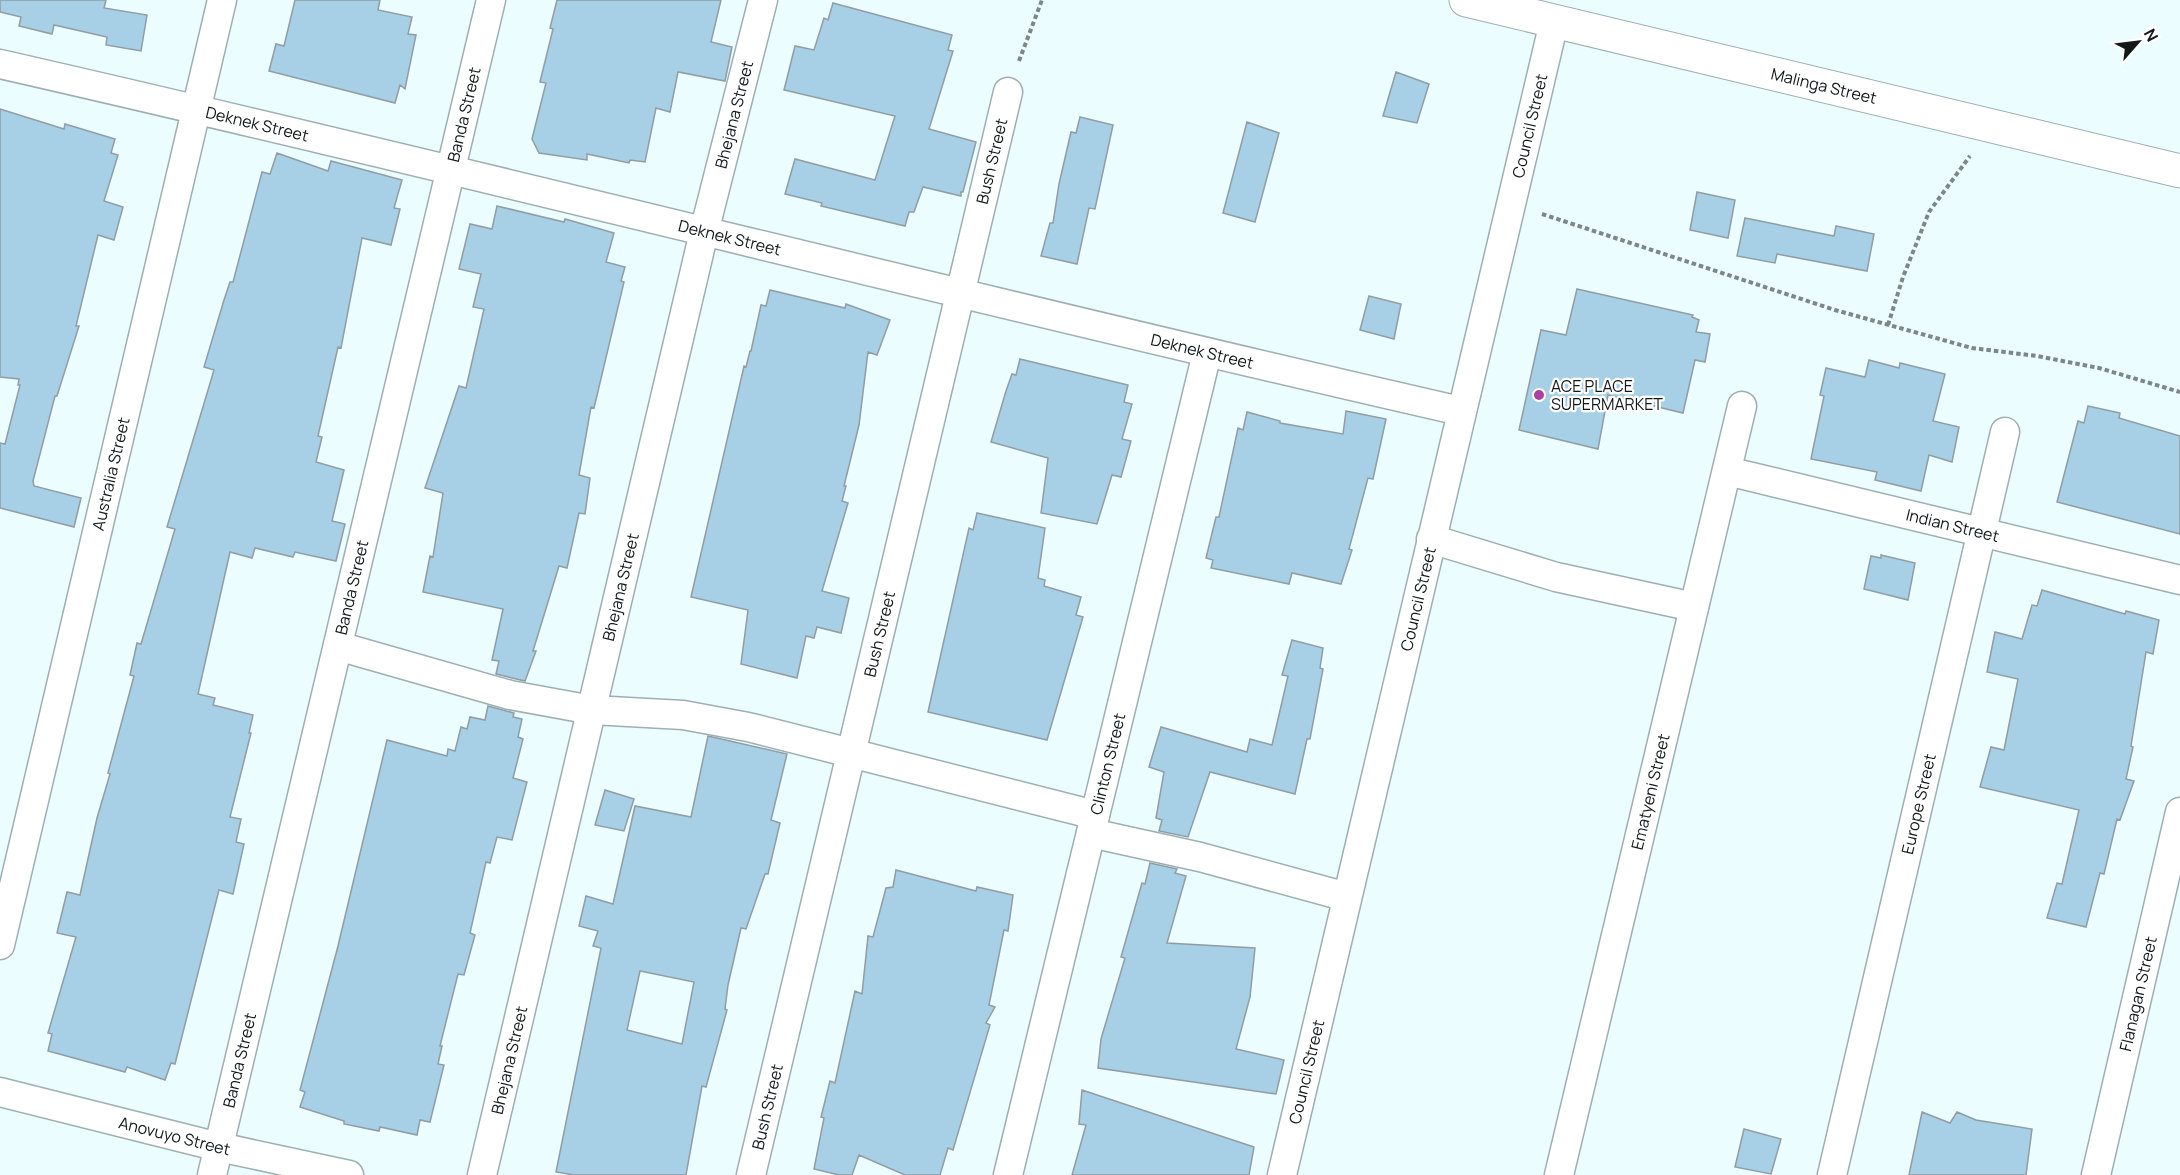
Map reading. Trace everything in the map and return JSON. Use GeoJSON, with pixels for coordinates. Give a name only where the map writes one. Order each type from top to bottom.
{"type":"FeatureCollection","features":[{"type":"Feature","properties":{"kind":"street","name":"Australia Street"},"geometry":{"type":"LineString","coordinates":[[0,945],[222,0]]}},
{"type":"Feature","properties":{"kind":"street","name":"Banda Street"},"geometry":{"type":"LineString","coordinates":[[212,1175],[491,0]]}},
{"type":"Feature","properties":{"kind":"street","name":"Bhejana Street"},"geometry":{"type":"LineString","coordinates":[[482,1175],[704,231],[763,0]]}},
{"type":"Feature","properties":{"kind":"street","name":"Malinga Street"},"geometry":{"type":"LineString","coordinates":[[1466,0],[2180,171]]}},
{"type":"Feature","properties":{"kind":"street","name":"Council Street"},"geometry":{"type":"LineString","coordinates":[[1282,1175],[1554,22]]}},
{"type":"Feature","properties":{"kind":"street","name":"Deknek Street"},"geometry":{"type":"LineString","coordinates":[[0,64],[196,109],[1207,353],[1461,411]]}},
{"type":"Feature","properties":{"kind":"street","name":"Bush Street"},"geometry":{"type":"LineString","coordinates":[[752,1175],[1008,92]]}},
{"type":"Feature","properties":{"kind":"street","name":"Clinton Street"},"geometry":{"type":"LineString","coordinates":[[1008,1175],[1207,353]]}},
{"type":"Feature","properties":{"kind":"street","name":"Ematyeni Street"},"geometry":{"type":"LineString","coordinates":[[1559,1175],[1742,406]]}},
{"type":"Feature","properties":{"kind":"street","name":"Europe Street"},"geometry":{"type":"LineString","coordinates":[[1832,1175],[2005,432]]}},
{"type":"Feature","properties":{"kind":"street","name":"Indian Street"},"geometry":{"type":"LineString","coordinates":[[1727,471],[2180,580]]}},
{"type":"Feature","properties":{"kind":"street"},"geometry":{"type":"LineString","coordinates":[[1431,539],[1556,577],[1694,607]]}},
{"type":"Feature","properties":{"kind":"street"},"geometry":{"type":"LineString","coordinates":[[338,646],[510,695],[592,710],[683,715],[748,727],[851,754],[1200,857],[1347,897]]}},
{"type":"Feature","properties":{"kind":"street","name":"Flanagan Street"},"geometry":{"type":"LineString","coordinates":[[2096,1175],[2180,812]]}},
{"type":"Feature","properties":{"kind":"street","name":"Anovuyo Street"},"geometry":{"type":"LineString","coordinates":[[0,1092],[219,1147],[350,1175]]}},
{"type":"Feature","properties":{"kind":"path"},"geometry":{"type":"LineString","coordinates":[[1008,92],[1042,0]]}},
{"type":"Feature","properties":{"kind":"path"},"geometry":{"type":"LineString","coordinates":[[1888,325],[1903,277],[1929,212],[1991,126]]}},
{"type":"Feature","properties":{"kind":"path"},"geometry":{"type":"LineString","coordinates":[[1510,203],[1823,307],[1972,348],[2037,356],[2099,368],[2180,392]]}},
{"type":"Feature","properties":{"kind":"building"},"geometry":{"type":"Polygon","coordinates":[[[0,0],[106,0],[104,8],[147,15],[141,51],[106,45],[107,37],[54,25],[52,34],[19,26],[21,17],[0,12],[0,0]]]}},
{"type":"Feature","properties":{"kind":"building"},"geometry":{"type":"Polygon","coordinates":[[[295,0],[380,0],[378,10],[412,17],[408,34],[416,35],[405,89],[400,85],[395,103],[269,71],[276,44],[284,46],[295,0]]]}},
{"type":"Feature","properties":{"kind":"building"},"geometry":{"type":"Polygon","coordinates":[[[557,0],[721,0],[711,42],[732,47],[725,81],[678,72],[670,112],[656,108],[645,162],[630,160],[629,163],[587,154],[587,160],[539,153],[532,139],[546,83],[540,82],[553,29],[550,28],[557,0]]]}},
{"type":"Feature","properties":{"kind":"building"},"geometry":{"type":"Polygon","coordinates":[[[833,3],[952,35],[948,50],[953,51],[929,129],[976,142],[961,196],[923,187],[914,212],[909,212],[905,226],[821,206],[822,203],[785,194],[795,159],[875,180],[895,116],[784,90],[795,46],[814,50],[824,18],[828,20],[833,3]]]}},
{"type":"Feature","properties":{"kind":"building"},"geometry":{"type":"Polygon","coordinates":[[[1396,72],[1429,84],[1417,123],[1383,116],[1396,72]]]}},
{"type":"Feature","properties":{"kind":"building"},"geometry":{"type":"Polygon","coordinates":[[[0,109],[64,129],[65,124],[115,139],[111,153],[118,155],[104,201],[123,207],[114,240],[98,235],[76,326],[79,326],[57,396],[55,396],[33,481],[34,486],[81,498],[74,527],[0,508],[0,443],[5,444],[20,385],[18,385],[19,379],[0,377],[0,109]]]}},
{"type":"Feature","properties":{"kind":"building"},"geometry":{"type":"Polygon","coordinates":[[[1080,117],[1113,125],[1095,209],[1089,208],[1077,264],[1041,256],[1050,223],[1053,223],[1071,132],[1076,133],[1080,117]]]}},
{"type":"Feature","properties":{"kind":"building"},"geometry":{"type":"Polygon","coordinates":[[[1247,122],[1279,133],[1255,222],[1223,213],[1247,122]]]}},
{"type":"Feature","properties":{"kind":"building"},"geometry":{"type":"Polygon","coordinates":[[[277,153],[328,171],[331,161],[402,180],[394,208],[400,209],[391,245],[362,238],[341,348],[338,347],[318,436],[322,437],[316,462],[344,470],[332,521],[345,524],[336,561],[295,552],[293,557],[255,548],[252,558],[230,552],[198,694],[215,698],[213,705],[253,715],[249,733],[251,733],[230,817],[241,819],[236,842],[244,844],[233,894],[219,890],[175,1064],[171,1063],[165,1080],[127,1067],[125,1072],[48,1051],[52,1034],[48,1033],[76,937],[57,933],[67,892],[80,895],[97,818],[110,774],[108,773],[134,676],[130,675],[137,643],[141,644],[175,529],[167,527],[214,370],[204,367],[230,282],[233,282],[262,172],[270,174],[277,153]]]}},
{"type":"Feature","properties":{"kind":"building"},"geometry":{"type":"Polygon","coordinates":[[[1697,192],[1735,200],[1728,238],[1690,230],[1697,192]]]}},
{"type":"Feature","properties":{"kind":"building"},"geometry":{"type":"Polygon","coordinates":[[[497,206],[564,222],[565,219],[614,233],[606,262],[625,267],[621,281],[624,282],[594,408],[591,407],[579,475],[590,478],[585,514],[579,513],[567,568],[559,566],[533,651],[536,651],[525,681],[496,674],[499,661],[492,660],[503,609],[423,592],[430,556],[433,557],[443,493],[425,488],[459,386],[466,388],[484,309],[473,307],[481,274],[459,269],[470,224],[492,229],[497,206]]]}},
{"type":"Feature","properties":{"kind":"building"},"geometry":{"type":"Polygon","coordinates":[[[1745,218],[1834,236],[1836,226],[1874,234],[1867,271],[1777,254],[1775,263],[1737,256],[1745,218]]]}},
{"type":"Feature","properties":{"kind":"building"},"geometry":{"type":"Polygon","coordinates":[[[1577,289],[1693,315],[1692,317],[1699,320],[1696,332],[1710,334],[1705,362],[1695,360],[1683,413],[1608,395],[1598,449],[1519,430],[1541,330],[1566,335],[1577,289]]]}},
{"type":"Feature","properties":{"kind":"building"},"geometry":{"type":"Polygon","coordinates":[[[770,290],[845,308],[846,304],[890,320],[877,355],[868,352],[859,425],[842,501],[848,503],[822,591],[849,598],[841,633],[817,627],[814,638],[806,636],[797,678],[741,664],[748,610],[691,597],[744,366],[746,367],[751,351],[761,305],[766,306],[770,290]]]}},
{"type":"Feature","properties":{"kind":"building"},"geometry":{"type":"Polygon","coordinates":[[[1369,296],[1401,304],[1394,339],[1360,330],[1369,296]]]}},
{"type":"Feature","properties":{"kind":"building"},"geometry":{"type":"Polygon","coordinates":[[[1020,359],[1128,385],[1124,402],[1132,404],[1122,439],[1131,441],[1121,477],[1112,475],[1097,524],[1041,513],[1048,458],[991,442],[1006,391],[1012,374],[1016,375],[1020,359]]]}},
{"type":"Feature","properties":{"kind":"building"},"geometry":{"type":"Polygon","coordinates":[[[1869,360],[1899,368],[1900,363],[1945,374],[1933,421],[1959,427],[1952,462],[1929,455],[1921,491],[1875,480],[1877,472],[1811,459],[1824,396],[1820,395],[1826,368],[1865,377],[1869,360]]]}},
{"type":"Feature","properties":{"kind":"building"},"geometry":{"type":"Polygon","coordinates":[[[2088,406],[2120,413],[2119,418],[2180,436],[2180,534],[2057,502],[2078,421],[2084,423],[2088,406]]]}},
{"type":"Feature","properties":{"kind":"building"},"geometry":{"type":"Polygon","coordinates":[[[1346,411],[1386,419],[1373,479],[1368,478],[1349,549],[1352,550],[1341,584],[1292,573],[1289,584],[1211,568],[1213,560],[1206,558],[1216,517],[1219,517],[1238,428],[1243,430],[1247,412],[1280,421],[1280,423],[1343,434],[1346,411]]]}},
{"type":"Feature","properties":{"kind":"building"},"geometry":{"type":"Polygon","coordinates":[[[977,513],[1045,528],[1038,578],[1045,580],[1044,586],[1081,597],[1076,615],[1083,617],[1047,740],[928,712],[969,528],[973,530],[977,513]]]}},
{"type":"Feature","properties":{"kind":"building"},"geometry":{"type":"Polygon","coordinates":[[[1881,555],[1915,563],[1908,600],[1864,589],[1871,556],[1881,558],[1881,555]]]}},
{"type":"Feature","properties":{"kind":"building"},"geometry":{"type":"Polygon","coordinates":[[[2042,590],[2125,614],[2126,611],[2159,620],[2153,654],[2146,652],[2131,746],[2133,747],[2126,779],[2134,781],[2120,820],[2117,819],[2104,874],[2100,873],[2086,927],[2047,918],[2057,883],[2062,884],[2079,810],[1980,787],[1991,747],[2004,750],[2018,679],[1987,672],[1995,632],[2022,639],[2032,605],[2037,606],[2042,590]]]}},
{"type":"Feature","properties":{"kind":"building"},"geometry":{"type":"Polygon","coordinates":[[[1292,640],[1323,648],[1320,668],[1323,669],[1310,739],[1307,739],[1295,794],[1210,772],[1188,837],[1159,831],[1162,820],[1156,818],[1164,772],[1149,767],[1161,727],[1247,752],[1250,739],[1272,745],[1288,676],[1282,675],[1292,640]]]}},
{"type":"Feature","properties":{"kind":"building"},"geometry":{"type":"Polygon","coordinates":[[[488,706],[514,713],[513,717],[522,719],[518,737],[523,739],[513,778],[527,782],[512,840],[497,837],[490,863],[486,862],[470,933],[475,935],[464,975],[458,974],[440,1046],[442,1046],[438,1064],[444,1065],[430,1122],[420,1120],[417,1135],[380,1127],[379,1131],[344,1124],[344,1121],[300,1107],[305,1092],[300,1090],[338,946],[387,740],[447,756],[448,749],[455,751],[461,727],[467,729],[470,717],[485,720],[488,706]]]}},
{"type":"Feature","properties":{"kind":"building"},"geometry":{"type":"Polygon","coordinates":[[[708,736],[787,754],[771,820],[780,823],[768,874],[765,874],[746,929],[741,928],[728,985],[725,1009],[727,1010],[706,1087],[702,1086],[686,1175],[574,1175],[556,1172],[601,948],[593,946],[598,931],[579,926],[586,896],[613,904],[635,806],[691,817],[708,736]],[[640,971],[627,1030],[682,1044],[694,982],[640,971]]]}},
{"type":"Feature","properties":{"kind":"building"},"geometry":{"type":"Polygon","coordinates":[[[605,790],[634,799],[624,831],[595,825],[605,790]]]}},
{"type":"Feature","properties":{"kind":"building"},"geometry":{"type":"Polygon","coordinates":[[[1150,863],[1177,869],[1175,873],[1186,876],[1167,943],[1255,948],[1250,997],[1236,1049],[1284,1060],[1276,1094],[1098,1068],[1101,1039],[1125,958],[1121,957],[1150,863]]]}},
{"type":"Feature","properties":{"kind":"building"},"geometry":{"type":"Polygon","coordinates":[[[896,870],[976,891],[977,887],[1013,895],[1008,931],[1004,930],[989,1005],[995,1007],[986,1023],[990,1025],[953,1150],[948,1148],[940,1175],[905,1175],[859,1155],[852,1175],[839,1175],[814,1169],[824,1118],[821,1117],[830,1081],[835,1083],[855,991],[862,994],[868,936],[873,937],[886,888],[893,887],[896,870]]]}},
{"type":"Feature","properties":{"kind":"building"},"geometry":{"type":"Polygon","coordinates":[[[1082,1090],[1254,1147],[1249,1175],[1072,1175],[1086,1125],[1079,1124],[1082,1090]]]}},
{"type":"Feature","properties":{"kind":"building"},"geometry":{"type":"Polygon","coordinates":[[[1922,1112],[1950,1123],[1957,1112],[1976,1120],[2032,1129],[2026,1175],[1909,1175],[1922,1112]]]}},
{"type":"Feature","properties":{"kind":"building"},"geometry":{"type":"Polygon","coordinates":[[[1744,1129],[1781,1139],[1771,1174],[1735,1167],[1744,1129]]]}},
{"type":"Feature","properties":{"kind":"place","name":"ACE PLACE SUPERMARKET"},"geometry":{"type":"Point","coordinates":[1539,395]}}]}
